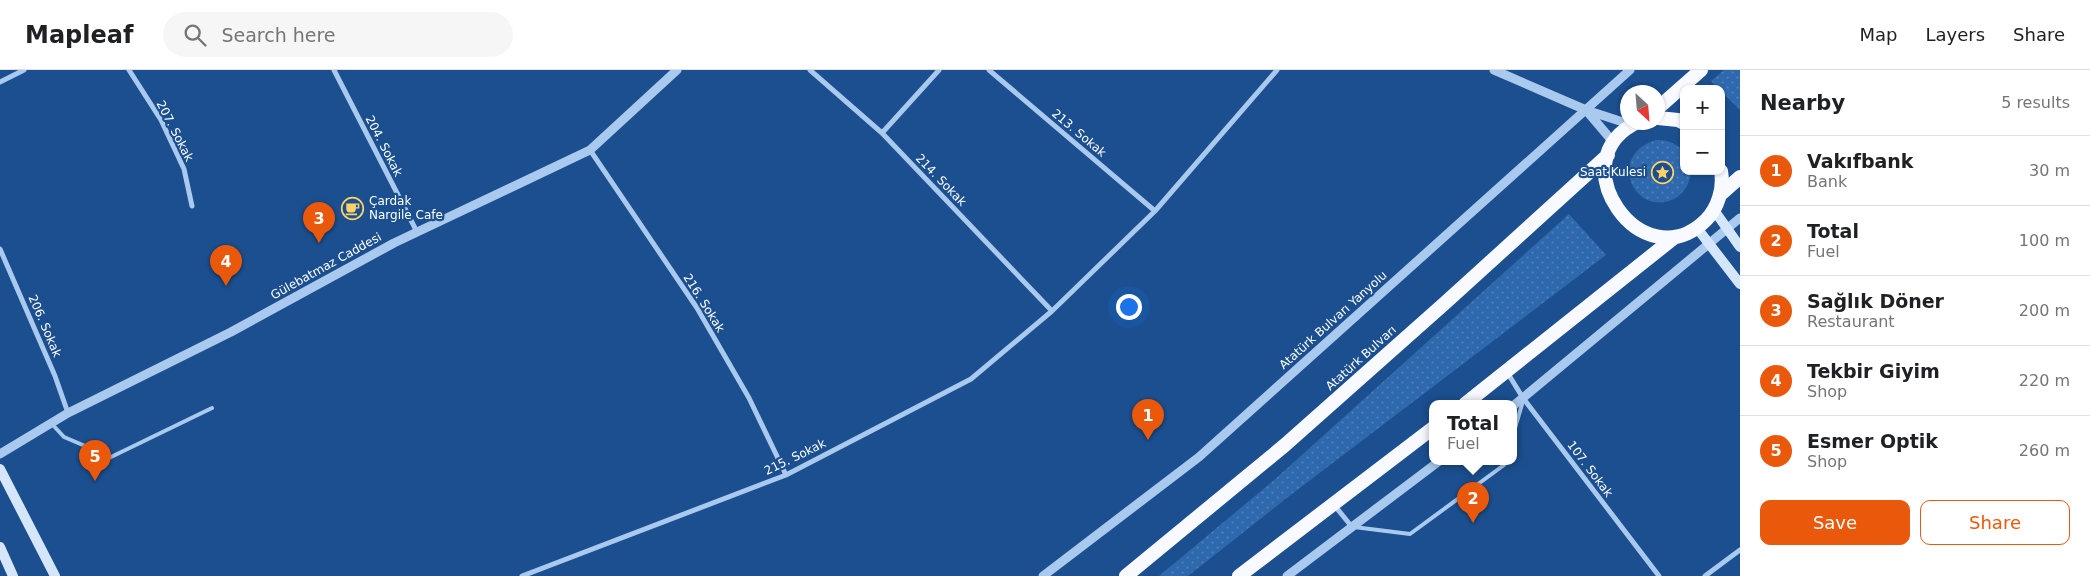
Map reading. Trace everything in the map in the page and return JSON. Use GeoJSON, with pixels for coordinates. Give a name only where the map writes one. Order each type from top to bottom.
{"type":"FeatureCollection","features":[{"type":"Feature","properties":{"kind":"highway"},"geometry":{"type":"LineString","coordinates":[[1665,102],[1701,70]]}},
{"type":"Feature","properties":{"kind":"highway"},"geometry":{"type":"LineString","coordinates":[[1665,119],[1680,121]]}},
{"type":"Feature","properties":{"kind":"highway","name":"Atatürk Bulvarı"},"geometry":{"type":"LineString","coordinates":[[1126,576],[1285,446],[1445,304],[1629,130]]}},
{"type":"Feature","properties":{"kind":"highway"},"geometry":{"type":"LineString","coordinates":[[1611,149],[1605,171],[1606,188],[1612,203],[1628,223],[1642,232],[1658,237],[1675,237]]}},
{"type":"Feature","properties":{"kind":"highway"},"geometry":{"type":"LineString","coordinates":[[1469,400],[1675,237],[1697,228],[1714,210],[1720,194],[1721,175]]}},
{"type":"Feature","properties":{"kind":"highway"},"geometry":{"type":"LineString","coordinates":[[1720,194],[1740,177]]}},
{"type":"Feature","properties":{"kind":"highway"},"geometry":{"type":"LineString","coordinates":[[1239,576],[1429,431]]}},
{"type":"Feature","properties":{"kind":"main road"},"geometry":{"type":"LineString","coordinates":[[1714,210],[1740,247]]}},
{"type":"Feature","properties":{"kind":"main road"},"geometry":{"type":"LineString","coordinates":[[1697,228],[1740,284]]}},
{"type":"Feature","properties":{"kind":"main road"},"geometry":{"type":"LineString","coordinates":[[0,469],[56,576]]}},
{"type":"Feature","properties":{"kind":"main road"},"geometry":{"type":"LineString","coordinates":[[0,548],[13,576]]}},
{"type":"Feature","properties":{"kind":"street"},"geometry":{"type":"LineString","coordinates":[[0,82],[24,70]]}},
{"type":"Feature","properties":{"kind":"street","name":"207. Sokak"},"geometry":{"type":"LineString","coordinates":[[129,70],[161,120],[184,169],[192,206]]}},
{"type":"Feature","properties":{"kind":"street","name":"204. Sokak"},"geometry":{"type":"LineString","coordinates":[[334,70],[417,232]]}},
{"type":"Feature","properties":{"kind":"street","name":"Gülebatmaz Caddesi"},"geometry":{"type":"LineString","coordinates":[[0,454],[68,413],[231,332],[417,232],[590,150],[677,70]]}},
{"type":"Feature","properties":{"kind":"street","name":"214. Sokak"},"geometry":{"type":"LineString","coordinates":[[810,70],[882,133],[1052,311]]}},
{"type":"Feature","properties":{"kind":"street"},"geometry":{"type":"LineString","coordinates":[[882,133],[940,70]]}},
{"type":"Feature","properties":{"kind":"street","name":"213. Sokak"},"geometry":{"type":"LineString","coordinates":[[989,70],[1155,211]]}},
{"type":"Feature","properties":{"kind":"street","name":"215. Sokak"},"geometry":{"type":"LineString","coordinates":[[522,576],[786,475],[971,379],[1052,311],[1155,211],[1277,70]]}},
{"type":"Feature","properties":{"kind":"street"},"geometry":{"type":"LineString","coordinates":[[1494,70],[1586,110],[1620,120]]}},
{"type":"Feature","properties":{"kind":"street","name":"Atatürk Bulvarı Yanyolu"},"geometry":{"type":"LineString","coordinates":[[1043,576],[1199,456],[1630,70]]}},
{"type":"Feature","properties":{"kind":"street"},"geometry":{"type":"LineString","coordinates":[[1586,110],[1611,149]]}},
{"type":"Feature","properties":{"kind":"street","name":"216. Sokak"},"geometry":{"type":"LineString","coordinates":[[590,150],[697,308],[749,398],[786,475]]}},
{"type":"Feature","properties":{"kind":"street"},"geometry":{"type":"LineString","coordinates":[[1517,403],[1740,218]]}},
{"type":"Feature","properties":{"kind":"street","name":"206. Sokak"},"geometry":{"type":"LineString","coordinates":[[0,249],[55,376],[68,413]]}},
{"type":"Feature","properties":{"kind":"street","name":"107. Sokak"},"geometry":{"type":"LineString","coordinates":[[1507,372],[1523,398],[1659,576]]}},
{"type":"Feature","properties":{"kind":"street"},"geometry":{"type":"LineString","coordinates":[[1287,576],[1434,465]]}},
{"type":"Feature","properties":{"kind":"street"},"geometry":{"type":"LineString","coordinates":[[1334,504],[1352,527]]}},
{"type":"Feature","properties":{"kind":"street"},"geometry":{"type":"LineString","coordinates":[[1705,576],[1740,550]]}},
{"type":"Feature","properties":{"kind":"lane"},"geometry":{"type":"LineString","coordinates":[[1517,420],[1523,398]]}},
{"type":"Feature","properties":{"kind":"lane"},"geometry":{"type":"LineString","coordinates":[[51,423],[64,437],[111,458],[212,408]]}},
{"type":"Feature","properties":{"kind":"lane"},"geometry":{"type":"LineString","coordinates":[[1352,527],[1410,534],[1504,465]]}},
{"type":"Feature","properties":{"kind":"shaded area"},"geometry":{"type":"Polygon","coordinates":[[[1724,70],[1740,70],[1740,110],[1725,95],[1725,85],[1715,85],[1711,81],[1724,70]]]}},
{"type":"Feature","properties":{"kind":"shaded area"},"geometry":{"type":"Polygon","coordinates":[[[1656,140],[1671,142],[1680,148],[1680,175],[1690,175],[1688,184],[1681,194],[1674,199],[1660,203],[1647,200],[1638,193],[1631,182],[1629,170],[1632,158],[1641,148],[1656,140]]]}},
{"type":"Feature","properties":{"kind":"shaded area"},"geometry":{"type":"Polygon","coordinates":[[[1569,214],[1606,255],[1288,497],[1188,576],[1159,576],[1273,481],[1569,214]]]}},
{"type":"Feature","properties":{"kind":"place","name":"Saat Kulesi"},"geometry":{"type":"Point","coordinates":[1662,172]}},
{"type":"Feature","properties":{"kind":"place","name":"Çardak Nargile Cafe"},"geometry":{"type":"Point","coordinates":[353,208]}},
{"type":"Feature","properties":{"kind":"place","name":"Sağlık Döner"},"geometry":{"type":"Point","coordinates":[319,243]}},
{"type":"Feature","properties":{"kind":"place","name":"Tekbir Giyim"},"geometry":{"type":"Point","coordinates":[226,286]}},
{"type":"Feature","properties":{"kind":"place","name":"Vakıfbank"},"geometry":{"type":"Point","coordinates":[1148,440]}},
{"type":"Feature","properties":{"kind":"place","name":"Esmer Optik"},"geometry":{"type":"Point","coordinates":[95,481]}},
{"type":"Feature","properties":{"kind":"place","name":"Total"},"geometry":{"type":"Point","coordinates":[1473,523]}}]}
